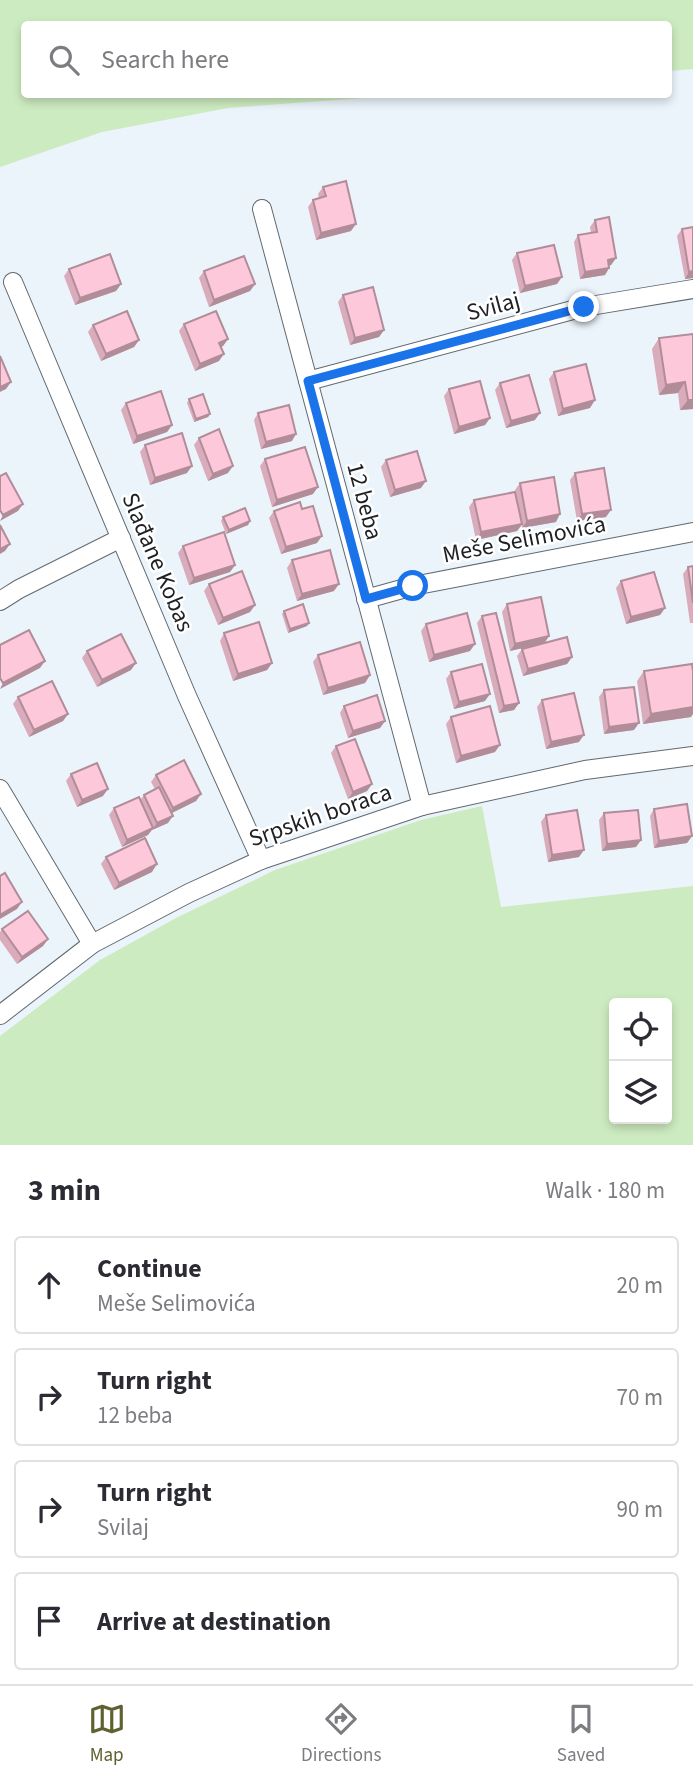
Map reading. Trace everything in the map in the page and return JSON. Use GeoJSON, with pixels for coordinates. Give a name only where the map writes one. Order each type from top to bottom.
{"type":"FeatureCollection","features":[{"type":"Feature","properties":{"kind":"street","name":"12 beba"},"geometry":{"type":"LineString","coordinates":[[262,209],[422,806]]}},
{"type":"Feature","properties":{"kind":"street","name":"Slađane Kobas"},"geometry":{"type":"LineString","coordinates":[[13,282],[187,695],[261,860]]}},
{"type":"Feature","properties":{"kind":"street","name":"Svilaj"},"geometry":{"type":"LineString","coordinates":[[308,381],[584,307],[693,289]]}},
{"type":"Feature","properties":{"kind":"street","name":"Meše Selimovića"},"geometry":{"type":"LineString","coordinates":[[366,599],[413,586],[693,531]]}},
{"type":"Feature","properties":{"kind":"street"},"geometry":{"type":"LineString","coordinates":[[0,601],[121,538]]}},
{"type":"Feature","properties":{"kind":"street","name":"Srpskih boraca"},"geometry":{"type":"LineString","coordinates":[[0,1015],[92,944],[189,892],[261,860],[422,806],[585,770],[693,755]]}},
{"type":"Feature","properties":{"kind":"street"},"geometry":{"type":"LineString","coordinates":[[0,789],[92,944]]}},
{"type":"Feature","properties":{"kind":"green space"},"geometry":{"type":"Polygon","coordinates":[[[0,0],[693,0],[693,69],[672,71],[672,21],[21,21],[21,98],[365,98],[228,108],[102,132],[0,167],[0,0]]]}},
{"type":"Feature","properties":{"kind":"green space"},"geometry":{"type":"Polygon","coordinates":[[[482,806],[501,907],[693,886],[693,1145],[0,1145],[0,1036],[100,960],[176,918],[275,870],[421,820],[482,806]]]}},
{"type":"Feature","properties":{"kind":"building"},"geometry":{"type":"Polygon","coordinates":[[[346,181],[356,224],[321,233],[313,200],[326,196],[323,187],[346,181]]]}},
{"type":"Feature","properties":{"kind":"building"},"geometry":{"type":"Polygon","coordinates":[[[609,217],[616,258],[608,260],[609,268],[585,272],[578,235],[597,232],[595,220],[609,217]]]}},
{"type":"Feature","properties":{"kind":"building"},"geometry":{"type":"Polygon","coordinates":[[[693,227],[693,271],[689,272],[682,229],[693,227]]]}},
{"type":"Feature","properties":{"kind":"building"},"geometry":{"type":"Polygon","coordinates":[[[554,245],[562,277],[525,286],[517,253],[554,245]]]}},
{"type":"Feature","properties":{"kind":"building"},"geometry":{"type":"Polygon","coordinates":[[[110,254],[121,284],[80,298],[69,269],[110,254]]]}},
{"type":"Feature","properties":{"kind":"building"},"geometry":{"type":"Polygon","coordinates":[[[244,256],[255,284],[214,300],[204,271],[244,256]]]}},
{"type":"Feature","properties":{"kind":"building"},"geometry":{"type":"Polygon","coordinates":[[[373,287],[384,330],[355,338],[343,295],[373,287]]]}},
{"type":"Feature","properties":{"kind":"building"},"geometry":{"type":"Polygon","coordinates":[[[127,311],[139,340],[106,354],[93,325],[127,311]]]}},
{"type":"Feature","properties":{"kind":"building"},"geometry":{"type":"Polygon","coordinates":[[[216,311],[228,339],[219,343],[224,354],[200,364],[184,324],[216,311]]]}},
{"type":"Feature","properties":{"kind":"building"},"geometry":{"type":"Polygon","coordinates":[[[693,334],[693,400],[688,400],[685,382],[666,385],[659,338],[693,334]]]}},
{"type":"Feature","properties":{"kind":"building"},"geometry":{"type":"Polygon","coordinates":[[[0,356],[11,382],[0,387],[0,356]]]}},
{"type":"Feature","properties":{"kind":"building"},"geometry":{"type":"Polygon","coordinates":[[[586,364],[595,400],[563,409],[554,372],[586,364]]]}},
{"type":"Feature","properties":{"kind":"building"},"geometry":{"type":"Polygon","coordinates":[[[529,375],[540,413],[511,421],[500,383],[529,375]]]}},
{"type":"Feature","properties":{"kind":"building"},"geometry":{"type":"Polygon","coordinates":[[[480,381],[490,418],[459,427],[449,389],[480,381]]]}},
{"type":"Feature","properties":{"kind":"building"},"geometry":{"type":"Polygon","coordinates":[[[161,391],[172,425],[137,436],[126,403],[161,391]]]}},
{"type":"Feature","properties":{"kind":"building"},"geometry":{"type":"Polygon","coordinates":[[[203,394],[210,414],[196,419],[189,399],[203,394]]]}},
{"type":"Feature","properties":{"kind":"building"},"geometry":{"type":"Polygon","coordinates":[[[289,405],[296,434],[266,442],[258,413],[289,405]]]}},
{"type":"Feature","properties":{"kind":"building"},"geometry":{"type":"Polygon","coordinates":[[[219,429],[233,466],[213,474],[199,438],[219,429]]]}},
{"type":"Feature","properties":{"kind":"building"},"geometry":{"type":"Polygon","coordinates":[[[182,433],[192,466],[155,478],[145,445],[182,433]]]}},
{"type":"Feature","properties":{"kind":"building"},"geometry":{"type":"Polygon","coordinates":[[[305,447],[318,487],[277,500],[265,459],[305,447]]]}},
{"type":"Feature","properties":{"kind":"building"},"geometry":{"type":"Polygon","coordinates":[[[417,451],[426,481],[395,490],[386,460],[417,451]]]}},
{"type":"Feature","properties":{"kind":"building"},"geometry":{"type":"Polygon","coordinates":[[[604,468],[611,510],[582,514],[575,473],[604,468]]]}},
{"type":"Feature","properties":{"kind":"building"},"geometry":{"type":"Polygon","coordinates":[[[6,473],[23,504],[3,515],[0,510],[0,476],[6,473]]]}},
{"type":"Feature","properties":{"kind":"building"},"geometry":{"type":"Polygon","coordinates":[[[554,477],[560,514],[527,521],[520,483],[554,477]]]}},
{"type":"Feature","properties":{"kind":"building"},"geometry":{"type":"Polygon","coordinates":[[[515,492],[522,524],[481,532],[474,500],[515,492]]]}},
{"type":"Feature","properties":{"kind":"building"},"geometry":{"type":"Polygon","coordinates":[[[300,502],[302,509],[313,506],[322,536],[286,547],[274,511],[300,502]]]}},
{"type":"Feature","properties":{"kind":"building"},"geometry":{"type":"Polygon","coordinates":[[[245,508],[250,521],[229,530],[223,517],[245,508]]]}},
{"type":"Feature","properties":{"kind":"building"},"geometry":{"type":"Polygon","coordinates":[[[0,525],[10,544],[0,549],[0,525]]]}},
{"type":"Feature","properties":{"kind":"building"},"geometry":{"type":"Polygon","coordinates":[[[224,532],[235,565],[194,578],[183,546],[224,532]]]}},
{"type":"Feature","properties":{"kind":"building"},"geometry":{"type":"Polygon","coordinates":[[[330,550],[339,584],[302,594],[292,560],[330,550]]]}},
{"type":"Feature","properties":{"kind":"building"},"geometry":{"type":"Polygon","coordinates":[[[693,566],[693,603],[688,567],[693,566]]]}},
{"type":"Feature","properties":{"kind":"building"},"geometry":{"type":"Polygon","coordinates":[[[242,571],[255,605],[223,618],[209,584],[242,571]]]}},
{"type":"Feature","properties":{"kind":"building"},"geometry":{"type":"Polygon","coordinates":[[[654,572],[665,608],[631,617],[621,581],[654,572]]]}},
{"type":"Feature","properties":{"kind":"building"},"geometry":{"type":"Polygon","coordinates":[[[541,597],[549,636],[515,644],[507,604],[541,597]]]}},
{"type":"Feature","properties":{"kind":"building"},"geometry":{"type":"Polygon","coordinates":[[[303,604],[309,623],[290,629],[284,611],[303,604]]]}},
{"type":"Feature","properties":{"kind":"building"},"geometry":{"type":"Polygon","coordinates":[[[467,613],[475,644],[434,655],[426,624],[467,613]]]}},
{"type":"Feature","properties":{"kind":"building"},"geometry":{"type":"Polygon","coordinates":[[[496,613],[519,703],[504,706],[482,616],[496,613]]]}},
{"type":"Feature","properties":{"kind":"building"},"geometry":{"type":"Polygon","coordinates":[[[259,622],[272,663],[238,674],[224,633],[259,622]]]}},
{"type":"Feature","properties":{"kind":"building"},"geometry":{"type":"Polygon","coordinates":[[[29,630],[45,661],[3,683],[0,678],[0,645],[29,630]]]}},
{"type":"Feature","properties":{"kind":"building"},"geometry":{"type":"Polygon","coordinates":[[[121,634],[136,663],[102,680],[87,651],[121,634]]]}},
{"type":"Feature","properties":{"kind":"building"},"geometry":{"type":"Polygon","coordinates":[[[567,637],[572,657],[528,669],[522,649],[567,637]]]}},
{"type":"Feature","properties":{"kind":"building"},"geometry":{"type":"Polygon","coordinates":[[[360,642],[370,675],[328,688],[318,655],[360,642]]]}},
{"type":"Feature","properties":{"kind":"building"},"geometry":{"type":"Polygon","coordinates":[[[482,664],[490,694],[459,702],[451,672],[482,664]]]}},
{"type":"Feature","properties":{"kind":"building"},"geometry":{"type":"Polygon","coordinates":[[[692,664],[693,707],[651,714],[644,671],[692,664]]]}},
{"type":"Feature","properties":{"kind":"building"},"geometry":{"type":"Polygon","coordinates":[[[52,681],[68,714],[34,730],[18,697],[52,681]]]}},
{"type":"Feature","properties":{"kind":"building"},"geometry":{"type":"Polygon","coordinates":[[[634,687],[639,723],[609,727],[604,690],[634,687]]]}},
{"type":"Feature","properties":{"kind":"building"},"geometry":{"type":"Polygon","coordinates":[[[574,693],[584,735],[551,742],[542,700],[574,693]]]}},
{"type":"Feature","properties":{"kind":"building"},"geometry":{"type":"Polygon","coordinates":[[[377,695],[385,721],[353,731],[344,706],[377,695]]]}},
{"type":"Feature","properties":{"kind":"building"},"geometry":{"type":"Polygon","coordinates":[[[490,706],[500,745],[461,756],[451,717],[490,706]]]}},
{"type":"Feature","properties":{"kind":"building"},"geometry":{"type":"Polygon","coordinates":[[[355,739],[372,784],[353,792],[336,746],[355,739]]]}},
{"type":"Feature","properties":{"kind":"building"},"geometry":{"type":"Polygon","coordinates":[[[184,760],[201,794],[173,808],[156,775],[184,760]]]}},
{"type":"Feature","properties":{"kind":"building"},"geometry":{"type":"Polygon","coordinates":[[[97,763],[108,789],[82,800],[71,774],[97,763]]]}},
{"type":"Feature","properties":{"kind":"building"},"geometry":{"type":"Polygon","coordinates":[[[159,787],[173,816],[157,823],[144,795],[159,787]]]}},
{"type":"Feature","properties":{"kind":"building"},"geometry":{"type":"Polygon","coordinates":[[[139,797],[153,828],[127,840],[114,808],[139,797]]]}},
{"type":"Feature","properties":{"kind":"building"},"geometry":{"type":"Polygon","coordinates":[[[687,804],[692,836],[659,841],[654,809],[687,804]]]}},
{"type":"Feature","properties":{"kind":"building"},"geometry":{"type":"Polygon","coordinates":[[[577,810],[584,850],[552,855],[546,815],[577,810]]]}},
{"type":"Feature","properties":{"kind":"building"},"geometry":{"type":"Polygon","coordinates":[[[638,810],[641,840],[607,844],[604,813],[638,810]]]}},
{"type":"Feature","properties":{"kind":"building"},"geometry":{"type":"Polygon","coordinates":[[[145,838],[157,864],[119,883],[106,857],[145,838]]]}},
{"type":"Feature","properties":{"kind":"building"},"geometry":{"type":"Polygon","coordinates":[[[5,873],[22,902],[0,915],[0,876],[5,873]]]}},
{"type":"Feature","properties":{"kind":"building"},"geometry":{"type":"Polygon","coordinates":[[[28,911],[48,939],[22,957],[2,929],[28,911]]]}},
{"type":"Feature","properties":{"kind":"route"},"geometry":{"type":"LineString","coordinates":[[413,586],[366,599],[308,381],[584,307]]}}]}
